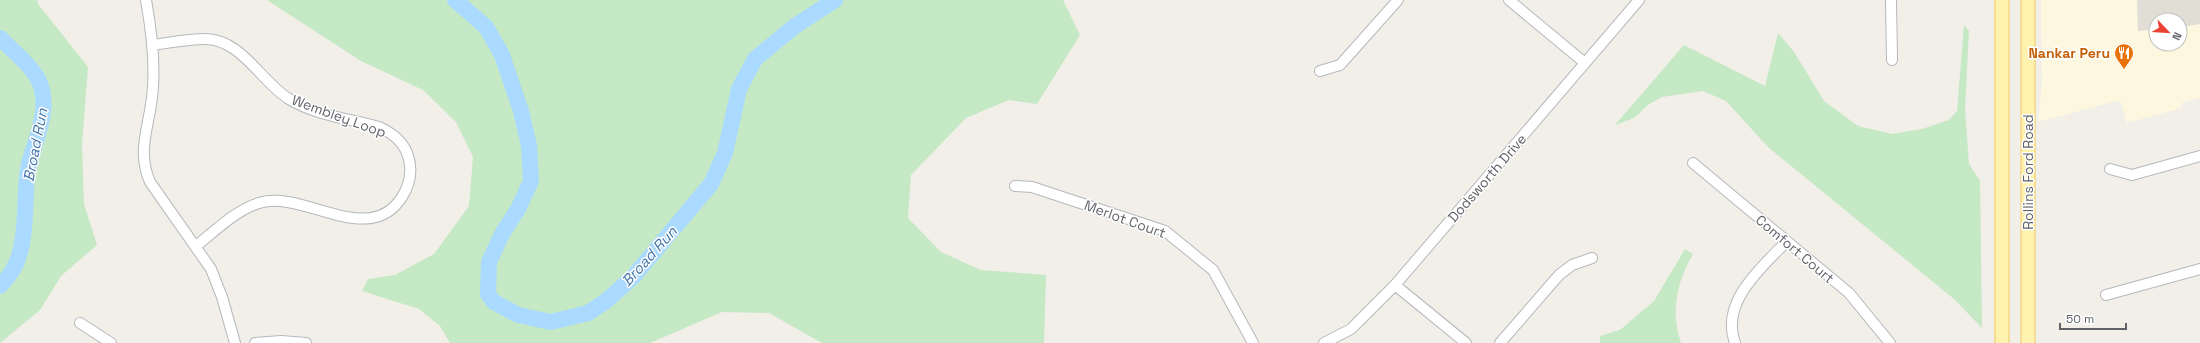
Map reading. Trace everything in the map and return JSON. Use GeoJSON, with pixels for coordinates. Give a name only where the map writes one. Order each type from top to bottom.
{"type":"FeatureCollection","features":[{"type":"Feature","properties":{"kind":"main road","name":"Rollins Ford Road"},"geometry":{"type":"LineString","coordinates":[[2002,0],[2002,343]]}},
{"type":"Feature","properties":{"kind":"main road","name":"Rollins Ford Road"},"geometry":{"type":"LineString","coordinates":[[2028,0],[2028,343]]}},
{"type":"Feature","properties":{"kind":"street"},"geometry":{"type":"LineString","coordinates":[[146,0],[152,45],[153,88],[143,148],[144,166],[150,182],[196,246],[217,283],[235,343]]}},
{"type":"Feature","properties":{"kind":"street"},"geometry":{"type":"LineString","coordinates":[[1320,71],[1340,65],[1398,0]]}},
{"type":"Feature","properties":{"kind":"street"},"geometry":{"type":"LineString","coordinates":[[1509,0],[1585,63]]}},
{"type":"Feature","properties":{"kind":"street","name":"Dodsworth Drive"},"geometry":{"type":"LineString","coordinates":[[1324,343],[1351,329],[1394,285],[1639,0]]}},
{"type":"Feature","properties":{"kind":"street"},"geometry":{"type":"LineString","coordinates":[[1891,0],[1892,60]]}},
{"type":"Feature","properties":{"kind":"street","name":"Wembley Loop"},"geometry":{"type":"LineString","coordinates":[[152,45],[204,39],[226,44],[289,99],[315,110],[379,127],[388,132],[404,147],[411,164],[409,183],[400,200],[386,212],[376,216],[354,219],[283,201],[260,203],[246,209],[196,246]]}},
{"type":"Feature","properties":{"kind":"street"},"geometry":{"type":"LineString","coordinates":[[2110,169],[2132,175],[2200,156]]}},
{"type":"Feature","properties":{"kind":"street","name":"Comfort Court"},"geometry":{"type":"LineString","coordinates":[[1693,163],[1849,293],[1890,343]]}},
{"type":"Feature","properties":{"kind":"street","name":"Merlot Court"},"geometry":{"type":"LineString","coordinates":[[1015,186],[1032,187],[1165,231],[1213,270],[1253,343]]}},
{"type":"Feature","properties":{"kind":"street"},"geometry":{"type":"LineString","coordinates":[[1735,343],[1732,335],[1733,313],[1740,296],[1752,276],[1786,242]]}},
{"type":"Feature","properties":{"kind":"street"},"geometry":{"type":"LineString","coordinates":[[1500,343],[1558,274],[1572,265],[1592,258]]}},
{"type":"Feature","properties":{"kind":"street"},"geometry":{"type":"LineString","coordinates":[[2106,295],[2200,269]]}},
{"type":"Feature","properties":{"kind":"street"},"geometry":{"type":"LineString","coordinates":[[1394,285],[1466,343]]}},
{"type":"Feature","properties":{"kind":"street"},"geometry":{"type":"LineString","coordinates":[[80,323],[111,343]]}},
{"type":"Feature","properties":{"kind":"street"},"geometry":{"type":"LineString","coordinates":[[255,343],[281,341],[306,343]]}},
{"type":"Feature","properties":{"kind":"shaded area"},"geometry":{"type":"Polygon","coordinates":[[[2041,0],[2137,0],[2138,31],[2148,30],[2148,52],[2188,52],[2188,26],[2200,24],[2200,97],[2181,103],[2182,108],[2127,123],[2120,100],[2038,122],[2042,84],[2041,0]]]}},
{"type":"Feature","properties":{"kind":"shaded area"},"geometry":{"type":"Polygon","coordinates":[[[2137,0],[2200,0],[2200,24],[2188,26],[2188,12],[2148,12],[2148,30],[2138,31],[2137,0]]]}},
{"type":"Feature","properties":{"kind":"green space"},"geometry":{"type":"Polygon","coordinates":[[[0,0],[37,0],[38,4],[88,67],[82,144],[84,204],[97,245],[61,276],[40,310],[0,343],[0,0]]]}},
{"type":"Feature","properties":{"kind":"green space"},"geometry":{"type":"Polygon","coordinates":[[[267,0],[1063,0],[1080,35],[1037,104],[1009,100],[966,118],[911,175],[908,218],[941,252],[981,270],[1046,275],[1044,343],[822,343],[769,313],[722,312],[650,343],[450,343],[440,326],[419,309],[362,291],[368,279],[395,275],[434,254],[469,206],[473,157],[456,122],[423,90],[361,61],[267,0]]]}},
{"type":"Feature","properties":{"kind":"green space"},"geometry":{"type":"Polygon","coordinates":[[[1964,25],[1969,31],[1965,109],[1969,164],[1980,181],[1982,328],[1954,299],[1769,148],[1726,101],[1703,91],[1662,97],[1649,104],[1634,118],[1615,125],[1684,45],[1765,86],[1778,33],[1794,52],[1824,101],[1858,126],[1892,134],[1922,129],[1949,120],[1957,111],[1964,25]]]}},
{"type":"Feature","properties":{"kind":"green space"},"geometry":{"type":"Polygon","coordinates":[[[1685,249],[1693,254],[1687,264],[1679,286],[1677,297],[1676,320],[1681,343],[1600,343],[1600,336],[1620,330],[1654,301],[1685,249]]]}},
{"type":"Feature","properties":{"kind":"waterway","name":"Broad Run"},"geometry":{"type":"LineString","coordinates":[[455,0],[486,27],[502,55],[521,111],[529,146],[531,181],[518,209],[502,234],[489,262],[488,294],[494,302],[518,315],[551,322],[588,313],[606,301],[633,277],[711,184],[725,153],[739,89],[755,59],[795,26],[835,0]]}},
{"type":"Feature","properties":{"kind":"waterway","name":"Broad Run"},"geometry":{"type":"LineString","coordinates":[[0,38],[31,68],[36,75],[40,83],[43,99],[42,118],[27,175],[24,231],[20,252],[13,270],[0,286]]}},
{"type":"Feature","properties":{"kind":"place","name":"Nankar Peru"},"geometry":{"type":"Point","coordinates":[2124,70]}}]}
